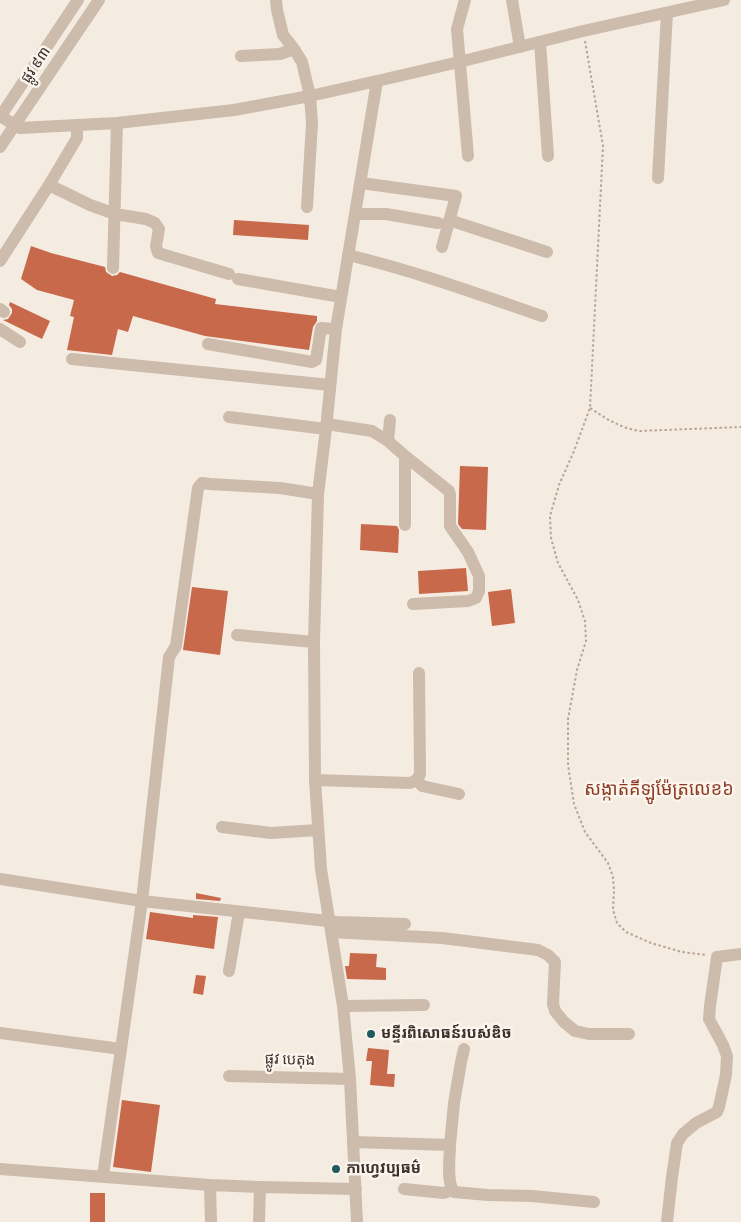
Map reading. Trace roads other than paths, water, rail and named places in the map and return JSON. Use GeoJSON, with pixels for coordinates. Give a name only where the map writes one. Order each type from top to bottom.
{"type":"FeatureCollection","features":[{"type":"Feature","properties":{"kind":"street","name":"ផ្លូវ ៩៣"},"geometry":{"type":"LineString","coordinates":[[0,116],[78,0]]}},
{"type":"Feature","properties":{"kind":"street","name":"ផ្លូវ ៩៣"},"geometry":{"type":"LineString","coordinates":[[0,147],[99,0]]}},
{"type":"Feature","properties":{"kind":"street"},"geometry":{"type":"LineString","coordinates":[[276,0],[283,35],[294,48],[302,62],[310,96],[312,123],[306,206]]}},
{"type":"Feature","properties":{"kind":"street"},"geometry":{"type":"LineString","coordinates":[[465,0],[457,29],[468,156]]}},
{"type":"Feature","properties":{"kind":"street"},"geometry":{"type":"LineString","coordinates":[[512,0],[520,47]]}},
{"type":"Feature","properties":{"kind":"street"},"geometry":{"type":"LineString","coordinates":[[0,116],[20,128],[118,123],[234,110],[377,81],[583,31],[724,0]]}},
{"type":"Feature","properties":{"kind":"street"},"geometry":{"type":"LineString","coordinates":[[658,178],[667,13]]}},
{"type":"Feature","properties":{"kind":"street"},"geometry":{"type":"LineString","coordinates":[[540,42],[548,156]]}},
{"type":"Feature","properties":{"kind":"street"},"geometry":{"type":"LineString","coordinates":[[241,56],[280,54],[294,48]]}},
{"type":"Feature","properties":{"kind":"street"},"geometry":{"type":"LineString","coordinates":[[357,1222],[350,1079],[344,1006],[321,869],[318,830],[315,780],[314,642],[318,494],[336,329],[377,81]]}},
{"type":"Feature","properties":{"kind":"street"},"geometry":{"type":"LineString","coordinates":[[113,268],[118,123]]}},
{"type":"Feature","properties":{"kind":"street"},"geometry":{"type":"LineString","coordinates":[[0,261],[50,185],[77,138],[77,125]]}},
{"type":"Feature","properties":{"kind":"street"},"geometry":{"type":"LineString","coordinates":[[360,183],[456,196],[444,222],[442,246]]}},
{"type":"Feature","properties":{"kind":"street"},"geometry":{"type":"LineString","coordinates":[[50,185],[90,205],[115,214],[146,219],[155,223],[159,230],[156,246],[158,253],[233,276],[341,297]]}},
{"type":"Feature","properties":{"kind":"street"},"geometry":{"type":"LineString","coordinates":[[356,214],[386,214],[444,222],[546,252]]}},
{"type":"Feature","properties":{"kind":"street"},"geometry":{"type":"LineString","coordinates":[[348,255],[424,276],[542,316]]}},
{"type":"Feature","properties":{"kind":"street"},"geometry":{"type":"LineString","coordinates":[[208,344],[312,362],[316,360],[321,328],[336,329]]}},
{"type":"Feature","properties":{"kind":"street"},"geometry":{"type":"LineString","coordinates":[[0,329],[20,342]]}},
{"type":"Feature","properties":{"kind":"street"},"geometry":{"type":"LineString","coordinates":[[72,359],[330,385]]}},
{"type":"Feature","properties":{"kind":"street"},"geometry":{"type":"LineString","coordinates":[[229,417],[372,431],[388,441],[449,491],[450,526],[468,552],[480,576],[479,591],[476,598],[468,601],[413,604]]}},
{"type":"Feature","properties":{"kind":"street"},"geometry":{"type":"LineString","coordinates":[[388,441],[390,420]]}},
{"type":"Feature","properties":{"kind":"street"},"geometry":{"type":"LineString","coordinates":[[405,456],[405,524]]}},
{"type":"Feature","properties":{"kind":"street"},"geometry":{"type":"LineString","coordinates":[[103,1176],[142,901],[169,657],[176,646],[198,488],[202,483],[280,488],[318,494]]}},
{"type":"Feature","properties":{"kind":"street"},"geometry":{"type":"LineString","coordinates":[[237,635],[314,642]]}},
{"type":"Feature","properties":{"kind":"street"},"geometry":{"type":"LineString","coordinates":[[315,780],[410,783],[417,780],[420,774],[420,673]]}},
{"type":"Feature","properties":{"kind":"street"},"geometry":{"type":"LineString","coordinates":[[417,780],[422,786],[459,794]]}},
{"type":"Feature","properties":{"kind":"street"},"geometry":{"type":"LineString","coordinates":[[222,827],[271,833],[318,830]]}},
{"type":"Feature","properties":{"kind":"street"},"geometry":{"type":"LineString","coordinates":[[0,879],[142,901],[239,912],[330,927],[538,950],[548,955],[554,962],[553,1004],[555,1011],[564,1022],[576,1032],[589,1034],[629,1034]]}},
{"type":"Feature","properties":{"kind":"street"},"geometry":{"type":"LineString","coordinates":[[230,971],[239,912]]}},
{"type":"Feature","properties":{"kind":"street"},"geometry":{"type":"LineString","coordinates":[[330,927],[405,924]]}},
{"type":"Feature","properties":{"kind":"street"},"geometry":{"type":"LineString","coordinates":[[667,1222],[677,1143],[683,1134],[696,1123],[717,1112],[720,1107],[726,1075],[727,1056],[723,1044],[709,1019],[716,957],[741,954]]}},
{"type":"Feature","properties":{"kind":"street"},"geometry":{"type":"LineString","coordinates":[[344,1006],[424,1005]]}},
{"type":"Feature","properties":{"kind":"street"},"geometry":{"type":"LineString","coordinates":[[0,1033],[121,1049]]}},
{"type":"Feature","properties":{"kind":"street"},"geometry":{"type":"LineString","coordinates":[[452,1190],[450,1145],[454,1104],[464,1049]]}},
{"type":"Feature","properties":{"kind":"street","name":"ផ្លូវ បេតុង"},"geometry":{"type":"LineString","coordinates":[[228,1076],[350,1079]]}},
{"type":"Feature","properties":{"kind":"street"},"geometry":{"type":"LineString","coordinates":[[353,1142],[450,1145]]}},
{"type":"Feature","properties":{"kind":"street"},"geometry":{"type":"LineString","coordinates":[[0,1169],[210,1185],[356,1189]]}},
{"type":"Feature","properties":{"kind":"street"},"geometry":{"type":"LineString","coordinates":[[210,1185],[211,1222]]}},
{"type":"Feature","properties":{"kind":"street"},"geometry":{"type":"LineString","coordinates":[[259,1222],[260,1187]]}},
{"type":"Feature","properties":{"kind":"street"},"geometry":{"type":"LineString","coordinates":[[404,1189],[444,1192],[452,1190],[458,1193],[532,1196],[594,1202]]}},
{"type":"Feature","properties":{"kind":"place","name":"មន្ទីរពិសោធន៍របស់ឌិច"},"geometry":{"type":"Point","coordinates":[371,1034]}},
{"type":"Feature","properties":{"kind":"place","name":"កាហ្វេវប្បធម៌"},"geometry":{"type":"Point","coordinates":[336,1169]}},
{"type":"Feature","properties":{"kind":"district","name":"សង្កាត់គីឡូម៉ែត្រលេខ៦"},"geometry":{"type":"Point","coordinates":[659,790]}}]}
